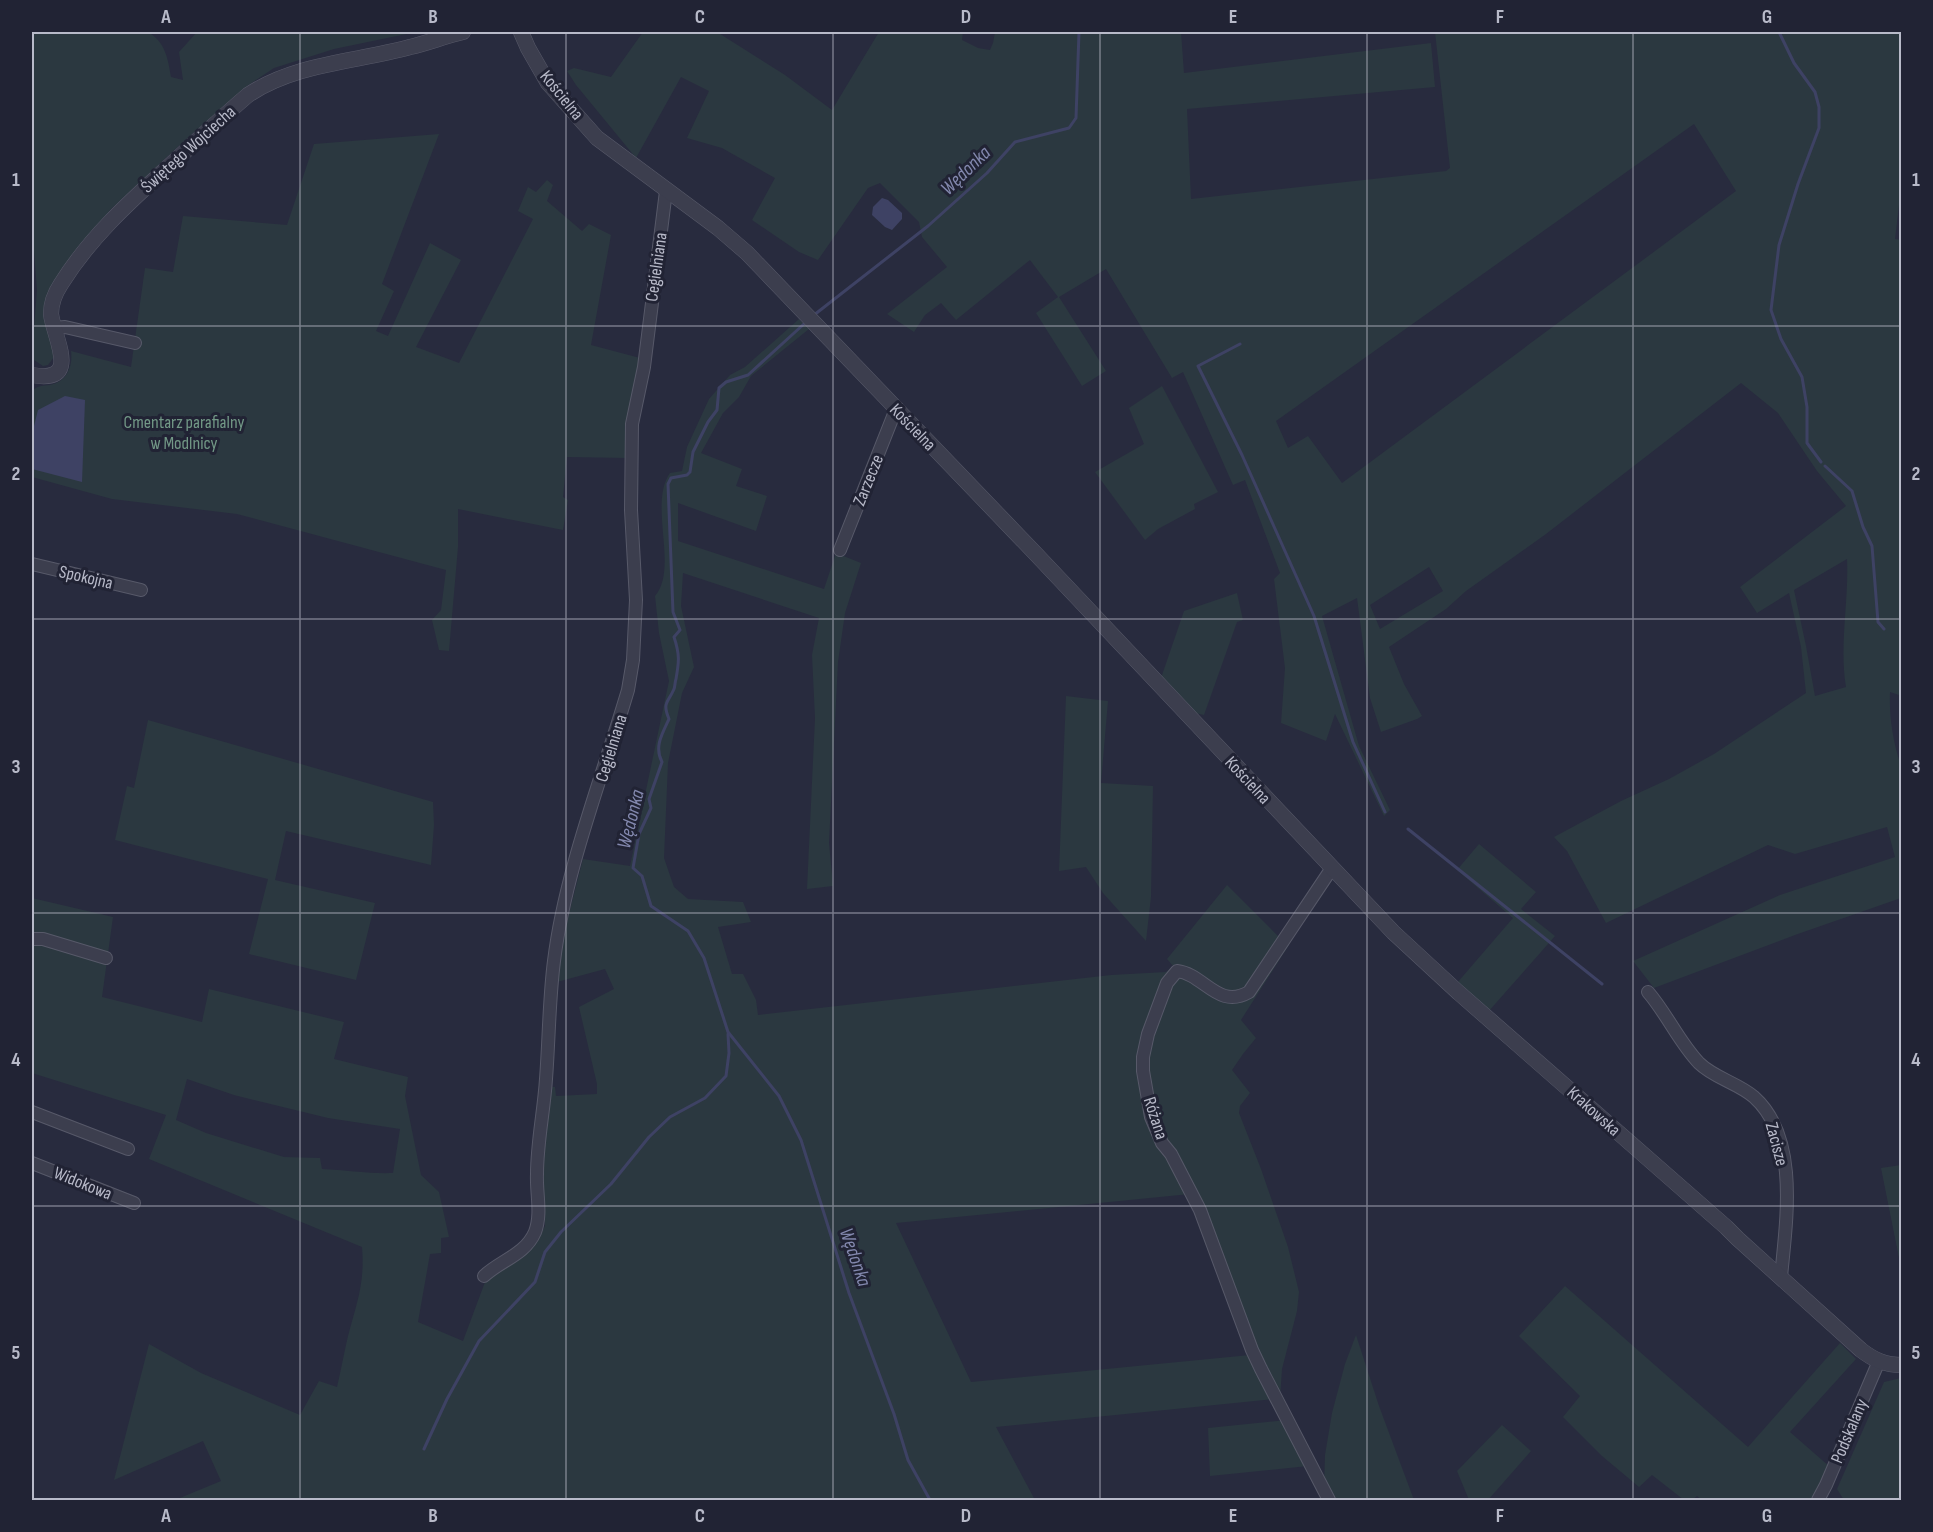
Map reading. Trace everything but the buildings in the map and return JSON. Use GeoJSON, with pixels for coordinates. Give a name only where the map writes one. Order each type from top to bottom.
{"type":"FeatureCollection","features":[{"type":"Feature","properties":{"kind":"street","name":"Świętego Wojciecha"},"geometry":{"type":"LineString","coordinates":[[32,375],[47,376],[59,369],[62,359],[51,309],[56,291],[98,233],[218,120],[248,95],[260,87],[290,75],[339,62],[410,48],[463,32]]}},
{"type":"Feature","properties":{"kind":"street","name":"Kościelna"},"geometry":{"type":"LineString","coordinates":[[521,32],[548,83],[597,138],[718,228],[747,253],[1034,552],[1300,835]]}},
{"type":"Feature","properties":{"kind":"street","name":"Cegielniana"},"geometry":{"type":"LineString","coordinates":[[484,1276],[518,1254],[528,1245],[536,1231],[538,1209],[536,1175],[559,922],[628,690],[633,660],[636,600],[631,510],[632,424],[644,367],[666,191]]}},
{"type":"Feature","properties":{"kind":"street"},"geometry":{"type":"LineString","coordinates":[[54,328],[65,327],[135,343]]}},
{"type":"Feature","properties":{"kind":"street","name":"Zarzecze"},"geometry":{"type":"LineString","coordinates":[[840,550],[896,410]]}},
{"type":"Feature","properties":{"kind":"street","name":"Spokojna"},"geometry":{"type":"LineString","coordinates":[[32,564],[141,590]]}},
{"type":"Feature","properties":{"kind":"street","name":"Krakowska"},"geometry":{"type":"LineString","coordinates":[[1300,835],[1423,961],[1726,1227],[1861,1350],[1889,1365],[1902,1365]]}},
{"type":"Feature","properties":{"kind":"street","name":"Różana"},"geometry":{"type":"LineString","coordinates":[[1329,1500],[1252,1350],[1200,1210],[1158,1134],[1151,1117],[1143,1071],[1143,1056],[1148,1034],[1167,983],[1177,971],[1185,972],[1218,993],[1231,998],[1240,997],[1249,992],[1332,868]]}},
{"type":"Feature","properties":{"kind":"street"},"geometry":{"type":"LineString","coordinates":[[32,939],[43,939],[106,958]]}},
{"type":"Feature","properties":{"kind":"street","name":"Zacisze"},"geometry":{"type":"LineString","coordinates":[[1648,992],[1699,1063],[1752,1095],[1765,1109],[1776,1127],[1783,1156],[1787,1191],[1787,1220],[1780,1277]]}},
{"type":"Feature","properties":{"kind":"street"},"geometry":{"type":"LineString","coordinates":[[32,1112],[128,1149]]}},
{"type":"Feature","properties":{"kind":"street","name":"Widokowa"},"geometry":{"type":"LineString","coordinates":[[32,1163],[134,1203]]}},
{"type":"Feature","properties":{"kind":"street","name":"Podskalany"},"geometry":{"type":"LineString","coordinates":[[1818,1500],[1879,1361]]}},
{"type":"Feature","properties":{"kind":"green space"},"geometry":{"type":"Polygon","coordinates":[[[32,32],[148,32],[162,46],[171,77],[183,80],[179,52],[197,32],[416,32],[334,49],[274,68],[247,86],[183,142],[110,210],[59,277],[54,357],[48,365],[43,366],[34,360],[32,353],[37,290],[32,225],[32,32]]]}},
{"type":"Feature","properties":{"kind":"green space"},"geometry":{"type":"Polygon","coordinates":[[[643,32],[717,32],[785,75],[832,110],[879,32],[963,32],[962,40],[978,48],[990,50],[995,32],[1181,32],[1184,73],[1431,43],[1435,87],[1187,109],[1191,199],[1446,171],[1450,168],[1435,32],[1901,32],[1902,180],[1895,239],[1902,240],[1902,696],[1890,692],[1890,711],[1901,766],[1901,898],[1654,988],[1633,961],[1780,895],[1895,857],[1887,827],[1795,854],[1768,845],[1606,923],[1567,851],[1554,837],[1714,754],[1806,693],[1801,647],[1789,593],[1757,613],[1740,587],[1846,506],[1817,471],[1778,413],[1741,383],[1546,534],[1466,591],[1446,609],[1389,647],[1404,684],[1422,716],[1417,719],[1381,732],[1370,698],[1357,598],[1322,616],[1359,746],[1390,810],[1384,816],[1335,714],[1326,741],[1281,723],[1285,668],[1274,579],[1280,573],[1245,480],[1233,485],[1183,372],[1172,378],[1106,269],[1059,297],[1106,371],[1082,386],[1036,313],[1058,297],[1030,260],[956,320],[941,303],[925,315],[914,332],[887,314],[947,267],[922,237],[919,222],[880,183],[868,188],[818,260],[799,252],[752,220],[775,178],[722,148],[687,138],[709,91],[681,77],[636,158],[567,71],[574,68],[611,77],[643,32]],[[1694,124],[1276,421],[1288,448],[1308,436],[1342,483],[1736,191],[1694,124]],[[1847,559],[1794,590],[1815,696],[1846,687],[1843,655],[1847,559]],[[1429,567],[1370,605],[1380,629],[1443,591],[1429,567]]]}},
{"type":"Feature","properties":{"kind":"green space","name":"Cmentarz parafialny w Modlnicy"},"geometry":{"type":"Polygon","coordinates":[[[439,134],[382,284],[394,291],[376,331],[388,336],[430,243],[461,260],[416,347],[459,363],[533,219],[518,211],[528,187],[536,192],[547,180],[553,185],[547,201],[582,231],[589,224],[611,235],[591,345],[640,358],[628,458],[567,457],[563,497],[568,500],[563,530],[458,509],[458,547],[449,651],[439,650],[432,620],[441,610],[446,570],[237,514],[112,499],[32,477],[32,391],[38,387],[61,381],[65,377],[70,368],[71,351],[131,367],[145,268],[173,272],[183,216],[287,225],[314,144],[439,134]]]}},
{"type":"Feature","properties":{"kind":"green space"},"geometry":{"type":"Polygon","coordinates":[[[799,319],[809,329],[751,376],[739,397],[723,413],[701,453],[742,469],[736,486],[767,496],[756,531],[678,503],[678,541],[824,589],[836,553],[861,563],[845,613],[838,662],[829,843],[833,886],[807,889],[815,718],[812,655],[819,618],[683,573],[681,606],[694,667],[682,693],[668,763],[664,858],[674,887],[688,899],[743,902],[751,922],[718,927],[732,974],[743,974],[756,1000],[758,1015],[1111,975],[1166,972],[1173,966],[1167,959],[1227,885],[1289,945],[1241,1020],[1256,1038],[1232,1070],[1250,1093],[1240,1106],[1239,1113],[1288,1247],[1299,1292],[1297,1311],[1282,1369],[1280,1399],[1256,1351],[1190,1194],[896,1223],[971,1382],[1250,1355],[1275,1399],[996,1427],[1035,1500],[175,1500],[221,1481],[203,1441],[114,1480],[149,1344],[201,1373],[300,1415],[319,1381],[337,1387],[360,1292],[362,1247],[149,1159],[166,1115],[32,1073],[32,898],[113,917],[102,997],[202,1022],[209,989],[344,1022],[334,1059],[408,1077],[405,1096],[421,1175],[439,1192],[449,1237],[441,1238],[441,1253],[430,1254],[418,1322],[463,1341],[485,1282],[518,1260],[537,1242],[545,1226],[541,1173],[551,1087],[555,1087],[556,1096],[597,1094],[597,1084],[579,1007],[614,989],[605,969],[557,982],[562,941],[583,859],[630,866],[669,681],[659,633],[655,596],[662,584],[664,569],[662,501],[664,486],[670,473],[682,471],[687,447],[709,399],[730,375],[745,367],[799,319]],[[187,1079],[176,1120],[206,1133],[284,1157],[320,1158],[322,1169],[393,1173],[400,1129],[328,1118],[234,1095],[187,1079]]]}},
{"type":"Feature","properties":{"kind":"green space"},"geometry":{"type":"Polygon","coordinates":[[[1162,386],[1218,492],[1194,504],[1195,509],[1158,529],[1145,540],[1095,472],[1144,444],[1129,408],[1162,386]]]}},
{"type":"Feature","properties":{"kind":"green space"},"geometry":{"type":"Polygon","coordinates":[[[1237,593],[1243,620],[1237,622],[1204,715],[1195,713],[1161,678],[1184,611],[1237,593]]]}},
{"type":"Feature","properties":{"kind":"green space"},"geometry":{"type":"Polygon","coordinates":[[[1066,696],[1108,701],[1101,783],[1153,786],[1151,897],[1146,941],[1103,893],[1086,867],[1059,871],[1066,696]]]}},
{"type":"Feature","properties":{"kind":"green space"},"geometry":{"type":"Polygon","coordinates":[[[148,720],[433,802],[431,865],[286,831],[275,880],[375,903],[356,980],[249,954],[268,879],[115,840],[127,786],[134,788],[148,720]]]}},
{"type":"Feature","properties":{"kind":"green space"},"geometry":{"type":"Polygon","coordinates":[[[1479,844],[1536,892],[1521,909],[1555,936],[1488,1012],[1457,983],[1513,918],[1457,870],[1479,844]]]}},
{"type":"Feature","properties":{"kind":"green space"},"geometry":{"type":"Polygon","coordinates":[[[1902,1165],[1901,1268],[1881,1168],[1902,1165]]]}},
{"type":"Feature","properties":{"kind":"green space"},"geometry":{"type":"Polygon","coordinates":[[[1565,1286],[1748,1447],[1840,1343],[1856,1359],[1790,1432],[1830,1467],[1824,1485],[1810,1500],[1702,1500],[1697,1496],[1692,1500],[1684,1500],[1652,1475],[1639,1487],[1602,1456],[1563,1417],[1580,1396],[1519,1336],[1565,1286]]]}},
{"type":"Feature","properties":{"kind":"green space"},"geometry":{"type":"Polygon","coordinates":[[[1356,1335],[1379,1406],[1414,1500],[1333,1500],[1324,1488],[1325,1455],[1332,1413],[1345,1364],[1356,1335]]]}},
{"type":"Feature","properties":{"kind":"green space"},"geometry":{"type":"Polygon","coordinates":[[[1901,1378],[1901,1500],[1844,1500],[1837,1489],[1884,1382],[1901,1378]]]}},
{"type":"Feature","properties":{"kind":"green space"},"geometry":{"type":"Polygon","coordinates":[[[1286,1420],[1308,1466],[1210,1476],[1208,1428],[1286,1420]]]}},
{"type":"Feature","properties":{"kind":"green space"},"geometry":{"type":"Polygon","coordinates":[[[1502,1425],[1531,1451],[1488,1500],[1469,1500],[1457,1471],[1502,1425]]]}},
{"type":"Feature","properties":{"kind":"water"},"geometry":{"type":"Polygon","coordinates":[[[882,198],[888,200],[902,213],[902,219],[892,230],[872,215],[873,207],[882,198]]]}},
{"type":"Feature","properties":{"kind":"water"},"geometry":{"type":"Polygon","coordinates":[[[65,396],[85,400],[82,482],[32,469],[32,434],[38,410],[65,396]]]}},
{"type":"Feature","properties":{"kind":"waterway","name":"Wędonka"},"geometry":{"type":"LineString","coordinates":[[814,315],[928,226],[987,173],[1015,142],[1069,128],[1076,118],[1079,32]]}},
{"type":"Feature","properties":{"kind":"waterway"},"geometry":{"type":"LineString","coordinates":[[1779,32],[1794,63],[1815,92],[1819,107],[1819,128],[1779,245],[1771,310],[1781,339],[1802,377],[1807,407],[1807,443],[1821,462]]}},
{"type":"Feature","properties":{"kind":"waterway","name":"Wędonka"},"geometry":{"type":"LineString","coordinates":[[805,323],[748,375],[726,382],[719,388],[717,410],[708,422],[693,452],[690,472],[687,475],[671,478],[668,484],[673,612],[680,630],[674,637],[678,663],[674,688],[666,706],[669,719],[659,746],[662,762],[649,799],[651,808],[639,834],[633,868],[642,876],[651,906],[688,931],[704,958],[728,1032],[779,1096],[801,1140],[849,1293],[894,1414],[908,1460],[930,1500]]}},
{"type":"Feature","properties":{"kind":"waterway"},"geometry":{"type":"LineString","coordinates":[[1240,344],[1198,366],[1242,455],[1314,616],[1353,742],[1385,812]]}},
{"type":"Feature","properties":{"kind":"waterway"},"geometry":{"type":"LineString","coordinates":[[1825,466],[1852,491],[1863,527],[1872,546],[1878,622],[1884,629]]}},
{"type":"Feature","properties":{"kind":"waterway"},"geometry":{"type":"LineString","coordinates":[[1408,829],[1602,984]]}},
{"type":"Feature","properties":{"kind":"waterway"},"geometry":{"type":"LineString","coordinates":[[424,1449],[447,1399],[479,1341],[535,1282],[545,1252],[561,1232],[611,1184],[649,1137],[670,1117],[705,1098],[726,1076],[729,1053],[728,1034]]}}]}
